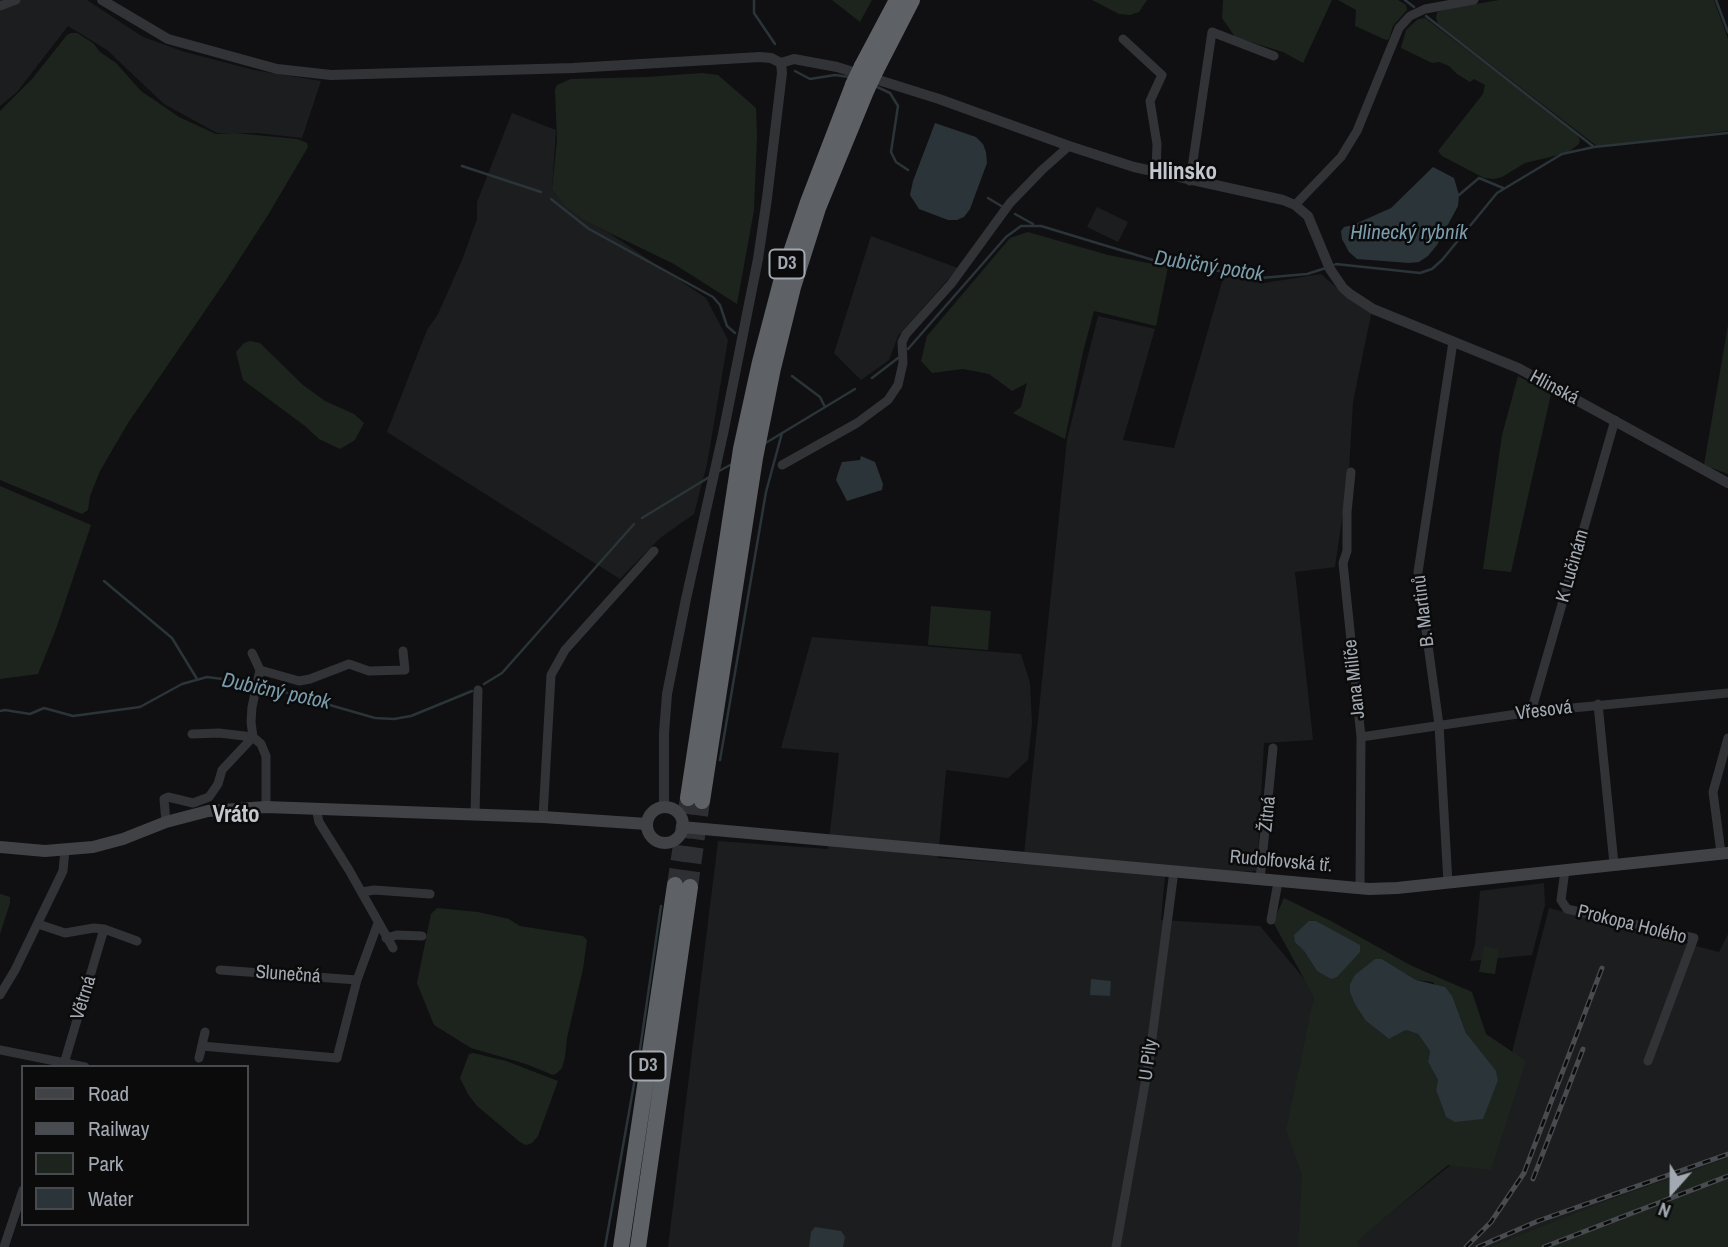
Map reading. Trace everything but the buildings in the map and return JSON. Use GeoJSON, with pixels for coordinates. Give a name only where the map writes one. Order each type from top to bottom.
{"type":"FeatureCollection","features":[{"type":"Feature","properties":{"kind":"highway","name":"D3"},"geometry":{"type":"LineString","coordinates":[[860,87],[793,287],[758,439],[748,454],[739,468],[695,799],[748,454],[781,282],[808,202],[897,0]]}},
{"type":"Feature","properties":{"kind":"highway","name":"D3"},"geometry":{"type":"LineString","coordinates":[[869,68],[912,0]]}},
{"type":"Feature","properties":{"kind":"highway","name":"D3"},"geometry":{"type":"LineString","coordinates":[[621,1247],[683,886],[638,1247]]}},
{"type":"Feature","properties":{"kind":"main road"},"geometry":{"type":"LineString","coordinates":[[0,847],[65,850],[111,843],[166,822],[208,811],[266,807],[543,817],[647,824]]}},
{"type":"Feature","properties":{"kind":"main road"},"geometry":{"type":"LineString","coordinates":[[664,807],[676,810],[680,815],[682,827],[677,837],[666,842],[655,839],[647,824],[654,810],[664,807]]}},
{"type":"Feature","properties":{"kind":"main road","name":"Rudolfovská tř."},"geometry":{"type":"LineString","coordinates":[[682,827],[1360,888],[1396,888],[1725,853]]}},
{"type":"Feature","properties":{"kind":"street"},"geometry":{"type":"LineString","coordinates":[[0,6],[16,0]]}},
{"type":"Feature","properties":{"kind":"street"},"geometry":{"type":"LineString","coordinates":[[102,0],[180,43],[278,69],[331,75],[573,68],[760,57],[771,58],[780,63],[794,59],[837,67],[1156,173],[1283,200],[1295,205],[1341,157],[1357,131],[1399,29],[1410,16],[1425,9],[1474,0]]}},
{"type":"Feature","properties":{"kind":"street"},"geometry":{"type":"LineString","coordinates":[[1191,181],[1212,32],[1274,56]]}},
{"type":"Feature","properties":{"kind":"street"},"geometry":{"type":"LineString","coordinates":[[1123,39],[1162,75],[1150,101],[1157,144],[1156,173]]}},
{"type":"Feature","properties":{"kind":"street"},"geometry":{"type":"LineString","coordinates":[[664,807],[663,733],[667,694],[758,259],[782,73],[780,63]]}},
{"type":"Feature","properties":{"kind":"street"},"geometry":{"type":"LineString","coordinates":[[782,465],[858,423],[888,400],[898,384],[905,334],[951,284],[1010,203],[1069,146]]}},
{"type":"Feature","properties":{"kind":"street","name":"Hlinská"},"geometry":{"type":"LineString","coordinates":[[1295,205],[1308,216],[1329,267],[1343,288],[1373,309],[1518,368],[1728,483]]}},
{"type":"Feature","properties":{"kind":"street","name":"B. Martinů"},"geometry":{"type":"LineString","coordinates":[[1448,883],[1439,725],[1418,572],[1453,342]]}},
{"type":"Feature","properties":{"kind":"street","name":"K Lučinám"},"geometry":{"type":"LineString","coordinates":[[1531,712],[1615,420]]}},
{"type":"Feature","properties":{"kind":"street","name":"Jana Milíče"},"geometry":{"type":"LineString","coordinates":[[1351,472],[1348,551],[1343,563],[1361,737],[1360,888]]}},
{"type":"Feature","properties":{"kind":"street"},"geometry":{"type":"LineString","coordinates":[[543,817],[551,675],[565,650],[654,551]]}},
{"type":"Feature","properties":{"kind":"street"},"geometry":{"type":"LineString","coordinates":[[259,680],[310,680],[349,664],[369,671],[405,670],[403,651]]}},
{"type":"Feature","properties":{"kind":"street"},"geometry":{"type":"LineString","coordinates":[[166,822],[164,799],[168,797],[193,803],[209,797],[218,784],[222,770],[253,737],[252,707],[259,680],[252,653]]}},
{"type":"Feature","properties":{"kind":"street"},"geometry":{"type":"LineString","coordinates":[[475,815],[478,690]]}},
{"type":"Feature","properties":{"kind":"street","name":"Vřesová"},"geometry":{"type":"LineString","coordinates":[[1361,737],[1531,712],[1728,692]]}},
{"type":"Feature","properties":{"kind":"street"},"geometry":{"type":"LineString","coordinates":[[1598,704],[1614,864]]}},
{"type":"Feature","properties":{"kind":"street"},"geometry":{"type":"LineString","coordinates":[[192,734],[219,733],[253,737],[261,744],[266,756],[266,807]]}},
{"type":"Feature","properties":{"kind":"street","name":"Rudolfovská tř."},"geometry":{"type":"LineString","coordinates":[[1725,853],[1713,792],[1728,738]]}},
{"type":"Feature","properties":{"kind":"street","name":"Žitná"},"geometry":{"type":"LineString","coordinates":[[1261,880],[1273,748]]}},
{"type":"Feature","properties":{"kind":"street"},"geometry":{"type":"LineString","coordinates":[[316,808],[319,822],[378,923],[389,937],[393,948]]}},
{"type":"Feature","properties":{"kind":"street"},"geometry":{"type":"LineString","coordinates":[[0,995],[63,871],[65,850]]}},
{"type":"Feature","properties":{"kind":"street","name":"Prokopa Holého"},"geometry":{"type":"LineString","coordinates":[[1565,870],[1561,896],[1566,909],[1695,938],[1648,1061]]}},
{"type":"Feature","properties":{"kind":"street","name":"U Pily"},"geometry":{"type":"LineString","coordinates":[[1116,1247],[1149,1060],[1174,871]]}},
{"type":"Feature","properties":{"kind":"street"},"geometry":{"type":"LineString","coordinates":[[1271,920],[1278,882]]}},
{"type":"Feature","properties":{"kind":"street"},"geometry":{"type":"LineString","coordinates":[[362,892],[374,890],[430,894]]}},
{"type":"Feature","properties":{"kind":"street"},"geometry":{"type":"LineString","coordinates":[[202,1046],[337,1058],[357,980],[378,923]]}},
{"type":"Feature","properties":{"kind":"street"},"geometry":{"type":"LineString","coordinates":[[38,924],[50,930],[73,933],[94,928],[104,929],[136,941]]}},
{"type":"Feature","properties":{"kind":"street","name":"Větrná"},"geometry":{"type":"LineString","coordinates":[[64,1065],[104,929]]}},
{"type":"Feature","properties":{"kind":"street"},"geometry":{"type":"LineString","coordinates":[[389,937],[422,936]]}},
{"type":"Feature","properties":{"kind":"street","name":"Slunečná"},"geometry":{"type":"LineString","coordinates":[[220,970],[357,980]]}},
{"type":"Feature","properties":{"kind":"street"},"geometry":{"type":"LineString","coordinates":[[199,1058],[205,1032]]}},
{"type":"Feature","properties":{"kind":"street"},"geometry":{"type":"LineString","coordinates":[[0,1050],[64,1065]]}},
{"type":"Feature","properties":{"kind":"street"},"geometry":{"type":"LineString","coordinates":[[4,1247],[21,1196]]}},
{"type":"Feature","properties":{"kind":"shaded area"},"geometry":{"type":"Polygon","coordinates":[[[0,0],[87,0],[143,37],[185,52],[254,70],[321,81],[302,138],[257,133],[217,133],[164,104],[107,50],[68,26],[17,92],[0,106],[0,0]]]}},
{"type":"Feature","properties":{"kind":"shaded area"},"geometry":{"type":"Polygon","coordinates":[[[512,113],[556,130],[552,189],[587,222],[609,233],[706,298],[728,340],[707,464],[694,514],[660,538],[620,579],[387,432],[427,330],[438,314],[462,260],[477,219],[477,202],[512,113]]]}},
{"type":"Feature","properties":{"kind":"shaded area"},"geometry":{"type":"Polygon","coordinates":[[[1097,207],[1128,222],[1118,242],[1087,227],[1097,207]]]}},
{"type":"Feature","properties":{"kind":"shaded area"},"geometry":{"type":"Polygon","coordinates":[[[871,236],[958,268],[898,336],[889,360],[861,380],[834,353],[871,236]]]}},
{"type":"Feature","properties":{"kind":"shaded area"},"geometry":{"type":"Polygon","coordinates":[[[1321,274],[1347,297],[1372,310],[1353,402],[1349,471],[1335,567],[1295,572],[1313,740],[1264,743],[1257,871],[1165,876],[1161,920],[1260,926],[1321,999],[1365,1233],[1462,1156],[1511,1056],[1549,908],[1719,952],[1728,934],[1728,1247],[668,1247],[718,841],[828,849],[839,753],[781,748],[812,637],[1021,654],[1030,683],[1032,723],[1028,760],[1008,778],[946,770],[938,858],[1023,864],[1067,439],[1098,316],[1155,329],[1123,440],[1174,448],[1224,275],[1264,283],[1321,274]]]}},
{"type":"Feature","properties":{"kind":"shaded area"},"geometry":{"type":"Polygon","coordinates":[[[1544,883],[1545,905],[1532,955],[1470,961],[1475,945],[1480,891],[1544,883]]]}},
{"type":"Feature","properties":{"kind":"green space"},"geometry":{"type":"Polygon","coordinates":[[[832,0],[872,0],[860,22],[832,0]]]}},
{"type":"Feature","properties":{"kind":"green space"},"geometry":{"type":"Polygon","coordinates":[[[1092,0],[1147,0],[1139,12],[1130,15],[1119,14],[1092,0]]]}},
{"type":"Feature","properties":{"kind":"green space"},"geometry":{"type":"Polygon","coordinates":[[[1223,0],[1332,0],[1303,63],[1283,52],[1235,37],[1222,18],[1223,0]]]}},
{"type":"Feature","properties":{"kind":"green space"},"geometry":{"type":"Polygon","coordinates":[[[1338,0],[1398,0],[1406,5],[1407,10],[1393,26],[1389,39],[1386,40],[1355,26],[1356,10],[1338,0]]]}},
{"type":"Feature","properties":{"kind":"green space"},"geometry":{"type":"Polygon","coordinates":[[[1499,0],[1714,0],[1728,39],[1728,131],[1598,147],[1438,24],[1437,12],[1442,10],[1499,0]]]}},
{"type":"Feature","properties":{"kind":"green space"},"geometry":{"type":"Polygon","coordinates":[[[1425,18],[1576,133],[1579,144],[1567,153],[1525,163],[1494,179],[1484,178],[1442,156],[1438,151],[1483,94],[1485,85],[1474,79],[1470,82],[1449,66],[1439,62],[1432,63],[1401,48],[1406,30],[1418,19],[1425,18]]]}},
{"type":"Feature","properties":{"kind":"green space"},"geometry":{"type":"Polygon","coordinates":[[[71,33],[77,33],[93,43],[100,52],[116,63],[141,91],[179,117],[216,134],[235,133],[297,139],[307,143],[308,147],[224,283],[128,423],[100,471],[90,496],[88,510],[82,514],[0,480],[0,111],[32,79],[71,33]]]}},
{"type":"Feature","properties":{"kind":"green space"},"geometry":{"type":"Polygon","coordinates":[[[702,73],[718,75],[756,108],[754,210],[737,304],[674,264],[587,222],[566,207],[552,189],[557,140],[557,85],[571,79],[702,73]]]}},
{"type":"Feature","properties":{"kind":"green space"},"geometry":{"type":"Polygon","coordinates":[[[1028,232],[1108,255],[1168,267],[1156,326],[1094,311],[1065,439],[1013,413],[1021,407],[1027,383],[1012,391],[989,374],[963,369],[932,373],[921,361],[927,336],[1010,238],[1028,232]]]}},
{"type":"Feature","properties":{"kind":"green space"},"geometry":{"type":"Polygon","coordinates":[[[1728,325],[1728,474],[1704,465],[1728,325]]]}},
{"type":"Feature","properties":{"kind":"green space"},"geometry":{"type":"Polygon","coordinates":[[[244,343],[260,343],[303,385],[325,401],[354,414],[364,423],[355,440],[340,449],[319,439],[243,380],[236,352],[244,343]]]}},
{"type":"Feature","properties":{"kind":"green space"},"geometry":{"type":"Polygon","coordinates":[[[1518,376],[1551,394],[1511,572],[1483,569],[1502,435],[1518,376]]]}},
{"type":"Feature","properties":{"kind":"green space"},"geometry":{"type":"Polygon","coordinates":[[[0,486],[91,525],[38,674],[0,679],[0,486]]]}},
{"type":"Feature","properties":{"kind":"green space"},"geometry":{"type":"Polygon","coordinates":[[[931,606],[991,611],[988,650],[928,645],[931,606]]]}},
{"type":"Feature","properties":{"kind":"green space"},"geometry":{"type":"Polygon","coordinates":[[[0,894],[10,897],[10,903],[0,934],[0,894]]]}},
{"type":"Feature","properties":{"kind":"green space"},"geometry":{"type":"Polygon","coordinates":[[[1284,898],[1412,966],[1472,992],[1486,1034],[1526,1061],[1491,1170],[1448,1165],[1357,1241],[1359,1247],[1298,1247],[1302,1174],[1286,1130],[1314,997],[1273,922],[1284,898]],[[1295,943],[1304,951],[1317,971],[1337,977],[1295,943]],[[1375,959],[1366,1021],[1389,1039],[1406,1030],[1418,1034],[1430,1051],[1428,1062],[1438,1080],[1436,1090],[1446,1117],[1498,1080],[1496,1072],[1475,1048],[1460,1017],[1433,982],[1416,980],[1382,959],[1375,959]]]}},
{"type":"Feature","properties":{"kind":"green space"},"geometry":{"type":"Polygon","coordinates":[[[437,908],[478,912],[509,919],[520,926],[583,936],[587,940],[565,1057],[562,1068],[557,1073],[553,1075],[471,1048],[434,1025],[417,983],[431,914],[437,908]]]}},
{"type":"Feature","properties":{"kind":"green space"},"geometry":{"type":"Polygon","coordinates":[[[1484,946],[1499,949],[1495,974],[1479,972],[1484,946]]]}},
{"type":"Feature","properties":{"kind":"green space"},"geometry":{"type":"Polygon","coordinates":[[[469,1054],[506,1061],[558,1081],[538,1136],[532,1143],[526,1145],[520,1142],[477,1106],[468,1094],[460,1078],[469,1054]]]}},
{"type":"Feature","properties":{"kind":"green space"},"geometry":{"type":"Polygon","coordinates":[[[1728,1158],[1728,1247],[1490,1247],[1604,1202],[1728,1158]]]}},
{"type":"Feature","properties":{"kind":"water"},"geometry":{"type":"Polygon","coordinates":[[[935,123],[976,137],[986,152],[987,163],[970,209],[964,217],[957,220],[948,220],[919,209],[910,195],[935,123]]]}},
{"type":"Feature","properties":{"kind":"water","name":"Hlinecký rybník"},"geometry":{"type":"Polygon","coordinates":[[[1433,167],[1454,178],[1459,195],[1458,206],[1428,256],[1419,262],[1409,263],[1357,259],[1349,252],[1342,239],[1341,231],[1344,227],[1391,208],[1433,167]]]}},
{"type":"Feature","properties":{"kind":"water"},"geometry":{"type":"Polygon","coordinates":[[[861,456],[875,462],[883,484],[882,490],[847,501],[836,480],[838,473],[842,462],[860,460],[861,456]]]}},
{"type":"Feature","properties":{"kind":"water"},"geometry":{"type":"Polygon","coordinates":[[[1309,921],[1316,921],[1360,945],[1360,952],[1337,977],[1331,979],[1317,971],[1295,942],[1294,935],[1309,921]]]}},
{"type":"Feature","properties":{"kind":"water"},"geometry":{"type":"Polygon","coordinates":[[[1375,959],[1382,959],[1416,980],[1445,987],[1452,996],[1466,1033],[1496,1071],[1498,1080],[1483,1119],[1455,1122],[1446,1117],[1436,1090],[1438,1080],[1428,1062],[1430,1051],[1418,1034],[1406,1030],[1389,1039],[1366,1021],[1355,1004],[1350,984],[1355,975],[1375,959]]]}},
{"type":"Feature","properties":{"kind":"water"},"geometry":{"type":"Polygon","coordinates":[[[1091,979],[1111,981],[1110,996],[1090,995],[1091,979]]]}},
{"type":"Feature","properties":{"kind":"water"},"geometry":{"type":"Polygon","coordinates":[[[815,1227],[841,1231],[845,1237],[843,1247],[809,1247],[811,1232],[815,1227]]]}},
{"type":"Feature","properties":{"kind":"waterway"},"geometry":{"type":"LineString","coordinates":[[754,0],[754,13],[775,44]]}},
{"type":"Feature","properties":{"kind":"waterway"},"geometry":{"type":"LineString","coordinates":[[1405,0],[1414,7]]}},
{"type":"Feature","properties":{"kind":"waterway"},"geometry":{"type":"LineString","coordinates":[[1716,0],[1728,32]]}},
{"type":"Feature","properties":{"kind":"waterway"},"geometry":{"type":"LineString","coordinates":[[1426,16],[1594,147]]}},
{"type":"Feature","properties":{"kind":"waterway"},"geometry":{"type":"LineString","coordinates":[[795,71],[810,79],[835,75],[849,77]]}},
{"type":"Feature","properties":{"kind":"waterway"},"geometry":{"type":"LineString","coordinates":[[875,86],[890,93],[898,106],[891,152],[896,162],[908,170]]}},
{"type":"Feature","properties":{"kind":"waterway","name":"Dubičný potok"},"geometry":{"type":"LineString","coordinates":[[1332,266],[1336,264],[1420,273],[1432,269],[1497,193],[1562,154],[1594,147],[1728,133]]}},
{"type":"Feature","properties":{"kind":"waterway"},"geometry":{"type":"LineString","coordinates":[[462,166],[541,192]]}},
{"type":"Feature","properties":{"kind":"waterway"},"geometry":{"type":"LineString","coordinates":[[1459,195],[1479,178],[1503,188]]}},
{"type":"Feature","properties":{"kind":"waterway"},"geometry":{"type":"LineString","coordinates":[[988,198],[1003,207]]}},
{"type":"Feature","properties":{"kind":"waterway"},"geometry":{"type":"LineString","coordinates":[[551,199],[589,229],[713,297],[720,305],[727,326],[735,333]]}},
{"type":"Feature","properties":{"kind":"waterway"},"geometry":{"type":"LineString","coordinates":[[1015,214],[1033,224]]}},
{"type":"Feature","properties":{"kind":"waterway","name":"Dubičný potok"},"geometry":{"type":"LineString","coordinates":[[908,349],[1006,237],[1021,226],[1041,226],[1153,260],[1261,278],[1307,274],[1326,268]]}},
{"type":"Feature","properties":{"kind":"waterway","name":"Dubičný potok"},"geometry":{"type":"LineString","coordinates":[[872,378],[898,358]]}},
{"type":"Feature","properties":{"kind":"waterway"},"geometry":{"type":"LineString","coordinates":[[792,376],[820,397],[825,407]]}},
{"type":"Feature","properties":{"kind":"waterway","name":"Dubičný potok"},"geometry":{"type":"LineString","coordinates":[[764,444],[855,389]]}},
{"type":"Feature","properties":{"kind":"waterway"},"geometry":{"type":"LineString","coordinates":[[720,760],[766,492],[782,433]]}},
{"type":"Feature","properties":{"kind":"waterway","name":"Dubičný potok"},"geometry":{"type":"LineString","coordinates":[[719,471],[732,464]]}},
{"type":"Feature","properties":{"kind":"waterway","name":"Dubičný potok"},"geometry":{"type":"LineString","coordinates":[[642,518],[711,476]]}},
{"type":"Feature","properties":{"kind":"waterway","name":"Dubičný potok"},"geometry":{"type":"LineString","coordinates":[[484,684],[502,673],[634,524]]}},
{"type":"Feature","properties":{"kind":"waterway"},"geometry":{"type":"LineString","coordinates":[[104,581],[172,638],[197,679]]}},
{"type":"Feature","properties":{"kind":"waterway","name":"Dubičný potok"},"geometry":{"type":"LineString","coordinates":[[0,711],[30,714],[44,708],[73,716],[140,707],[182,684],[207,677],[253,683],[375,718],[411,716],[472,691]]}},
{"type":"Feature","properties":{"kind":"waterway"},"geometry":{"type":"LineString","coordinates":[[605,1247],[639,1056],[661,906]]}},
{"type":"Feature","properties":{"kind":"tunnel"},"geometry":{"type":"LineString","coordinates":[[675,885],[688,798]]}},
{"type":"Feature","properties":{"kind":"tunnel"},"geometry":{"type":"LineString","coordinates":[[690,887],[702,801]]}},
{"type":"Feature","properties":{"kind":"railway"},"geometry":{"type":"LineString","coordinates":[[1466,1247],[1491,1222],[1524,1173],[1602,968]]}},
{"type":"Feature","properties":{"kind":"railway"},"geometry":{"type":"LineString","coordinates":[[1533,1179],[1583,1049]]}},
{"type":"Feature","properties":{"kind":"railway"},"geometry":{"type":"LineString","coordinates":[[1478,1247],[1538,1221],[1728,1154]]}},
{"type":"Feature","properties":{"kind":"railway"},"geometry":{"type":"LineString","coordinates":[[1544,1247],[1728,1176]]}},
{"type":"Feature","properties":{"kind":"district","name":"Hlinsko"},"geometry":{"type":"Point","coordinates":[1183,173]}},
{"type":"Feature","properties":{"kind":"district","name":"Vráto"},"geometry":{"type":"Point","coordinates":[236,816]}}]}
